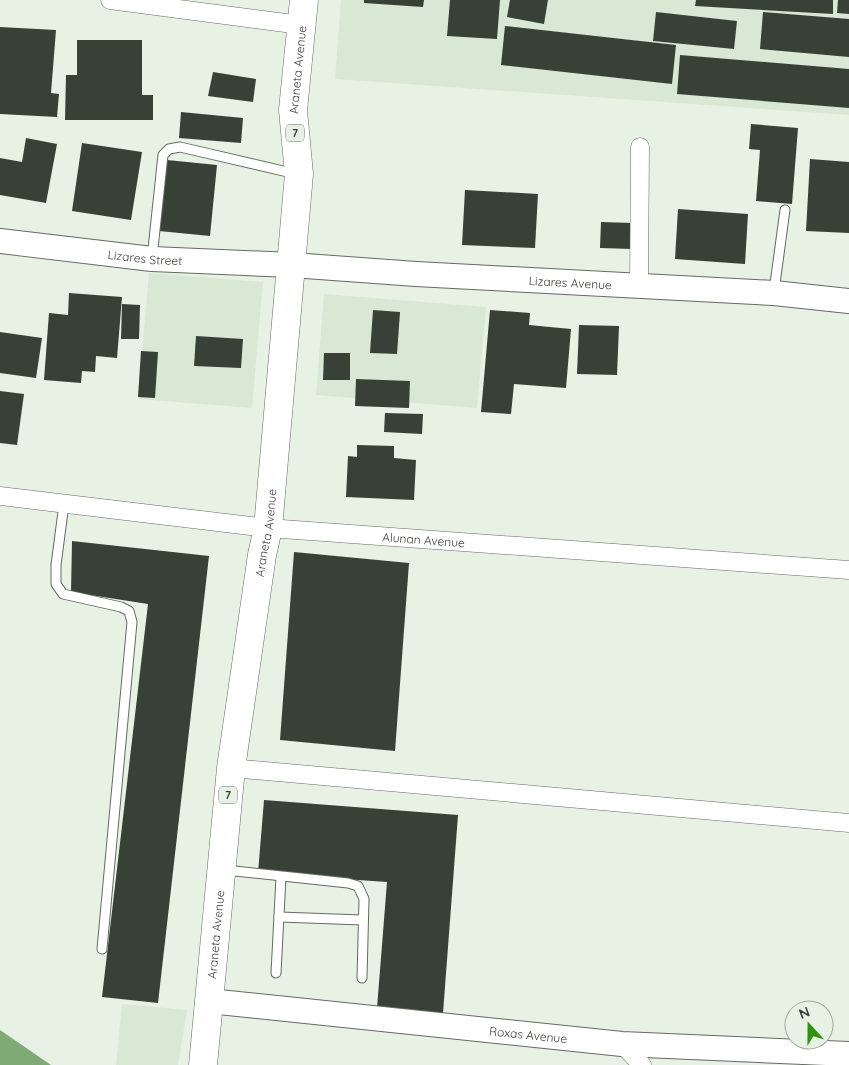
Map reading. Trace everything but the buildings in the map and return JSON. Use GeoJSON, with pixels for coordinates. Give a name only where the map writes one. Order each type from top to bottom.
{"type":"FeatureCollection","features":[{"type":"Feature","properties":{"kind":"main road","name":"Araneta Avenue"},"geometry":{"type":"LineString","coordinates":[[203,1065],[231,768],[262,555],[268,528],[299,174],[293,110],[302,12]]}},
{"type":"Feature","properties":{"kind":"street"},"geometry":{"type":"LineString","coordinates":[[110,0],[302,12]]}},
{"type":"Feature","properties":{"kind":"street"},"geometry":{"type":"LineString","coordinates":[[639,286],[640,147]]}},
{"type":"Feature","properties":{"kind":"street","name":"Lizares Street"},"geometry":{"type":"LineString","coordinates":[[0,241],[152,259],[292,265]]}},
{"type":"Feature","properties":{"kind":"street","name":"Lizares Avenue"},"geometry":{"type":"LineString","coordinates":[[292,265],[774,293],[849,301]]}},
{"type":"Feature","properties":{"kind":"street","name":"Alunan Avenue"},"geometry":{"type":"LineString","coordinates":[[0,496],[268,528],[849,570]]}},
{"type":"Feature","properties":{"kind":"street"},"geometry":{"type":"LineString","coordinates":[[231,768],[849,823]]}},
{"type":"Feature","properties":{"kind":"street","name":"Roxas Avenue"},"geometry":{"type":"LineString","coordinates":[[209,1001],[622,1044],[849,1054]]}},
{"type":"Feature","properties":{"kind":"street"},"geometry":{"type":"LineString","coordinates":[[622,1044],[642,1065]]}},
{"type":"Feature","properties":{"kind":"lane"},"geometry":{"type":"LineString","coordinates":[[152,259],[163,155],[169,150],[180,147],[299,174]]}},
{"type":"Feature","properties":{"kind":"lane"},"geometry":{"type":"LineString","coordinates":[[774,293],[786,210]]}},
{"type":"Feature","properties":{"kind":"lane"},"geometry":{"type":"LineString","coordinates":[[64,504],[56,565],[56,584],[63,594],[121,606],[129,612],[132,622],[102,949]]}},
{"type":"Feature","properties":{"kind":"lane"},"geometry":{"type":"LineString","coordinates":[[222,870],[348,882],[358,886],[364,899],[362,978]]}},
{"type":"Feature","properties":{"kind":"lane"},"geometry":{"type":"LineString","coordinates":[[276,974],[281,877]]}},
{"type":"Feature","properties":{"kind":"lane"},"geometry":{"type":"LineString","coordinates":[[279,917],[363,920]]}},
{"type":"Feature","properties":{"kind":"shaded area"},"geometry":{"type":"Polygon","coordinates":[[[341,0],[849,0],[849,115],[335,79],[341,0]]]}},
{"type":"Feature","properties":{"kind":"shaded area"},"geometry":{"type":"Polygon","coordinates":[[[149,273],[263,282],[252,408],[138,399],[149,273]]]}},
{"type":"Feature","properties":{"kind":"shaded area"},"geometry":{"type":"Polygon","coordinates":[[[324,294],[486,307],[477,408],[316,395],[324,294]]]}},
{"type":"Feature","properties":{"kind":"shaded area"},"geometry":{"type":"Polygon","coordinates":[[[122,1004],[187,1010],[178,1065],[116,1065],[122,1004]]]}},
{"type":"Feature","properties":{"kind":"shaded area"},"geometry":{"type":"Polygon","coordinates":[[[0,1030],[51,1065],[0,1065],[0,1030]]]}}]}
